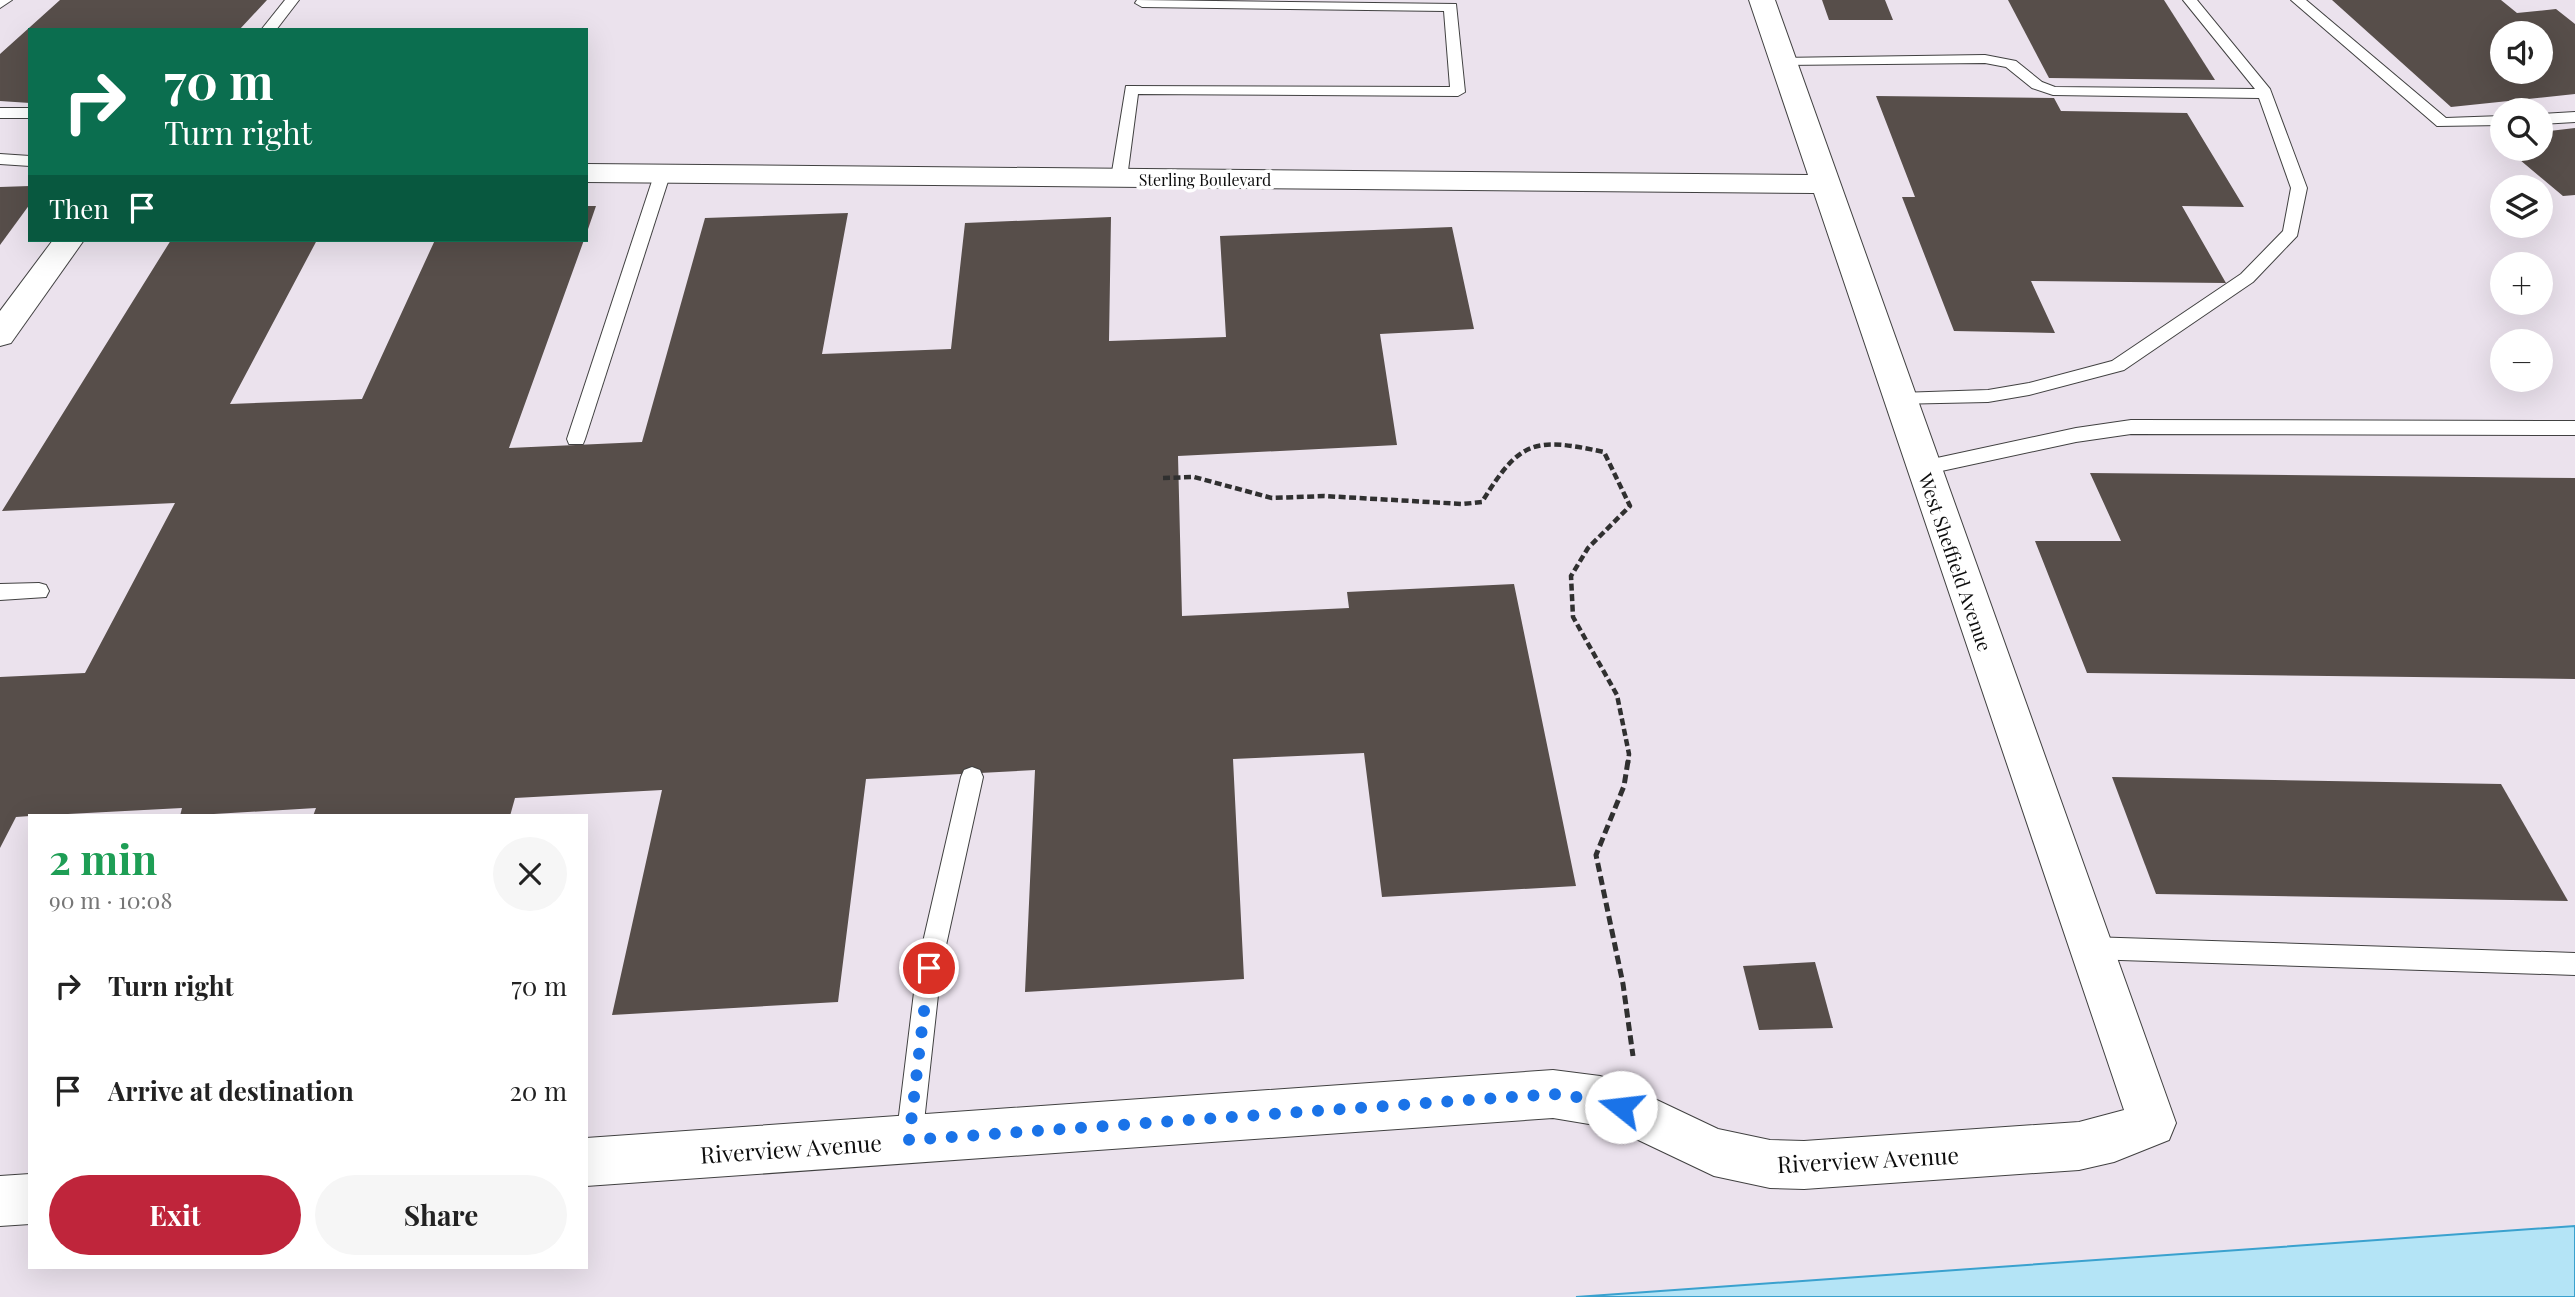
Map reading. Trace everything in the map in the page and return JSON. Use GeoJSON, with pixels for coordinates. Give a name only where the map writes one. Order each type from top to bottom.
{"type":"FeatureCollection","features":[{"type":"Feature","properties":{"kind":"street","name":"West Sheffield Avenue"},"geometry":{"type":"LineString","coordinates":[[1762,0],[2152,1123]]}},
{"type":"Feature","properties":{"kind":"street","name":"Sterling Boulevard"},"geometry":{"type":"LineString","coordinates":[[588,173],[1824,184]]}},
{"type":"Feature","properties":{"kind":"street"},"geometry":{"type":"LineString","coordinates":[[0,335],[68,242]]}},
{"type":"Feature","properties":{"kind":"street","name":"Riverview Avenue"},"geometry":{"type":"LineString","coordinates":[[588,1162],[1553,1094],[1600,1100],[1621,1107],[1714,1152],[1743,1160],[1781,1164],[2079,1146],[2114,1139],[2152,1123]]}},
{"type":"Feature","properties":{"kind":"street"},"geometry":{"type":"LineString","coordinates":[[0,1201],[28,1199]]}},
{"type":"Feature","properties":{"kind":"lane"},"geometry":{"type":"LineString","coordinates":[[0,4],[5,0]]}},
{"type":"Feature","properties":{"kind":"lane"},"geometry":{"type":"LineString","coordinates":[[270,28],[292,0]]}},
{"type":"Feature","properties":{"kind":"lane"},"geometry":{"type":"LineString","coordinates":[[1899,399],[1988,396],[2029,389],[2118,366],[2247,278],[2291,232],[2299,188],[2265,94],[2190,0]]}},
{"type":"Feature","properties":{"kind":"lane"},"geometry":{"type":"LineString","coordinates":[[2298,0],[2442,123],[2490,121]]}},
{"type":"Feature","properties":{"kind":"lane"},"geometry":{"type":"LineString","coordinates":[[1119,178],[1131,89],[1458,92],[1451,7],[1142,3]]}},
{"type":"Feature","properties":{"kind":"lane"},"geometry":{"type":"LineString","coordinates":[[1783,61],[1985,59],[2011,64],[2037,85],[2053,91],[2265,94]]}},
{"type":"Feature","properties":{"kind":"lane"},"geometry":{"type":"LineString","coordinates":[[0,113],[28,113]]}},
{"type":"Feature","properties":{"kind":"lane"},"geometry":{"type":"LineString","coordinates":[[2553,118],[2575,117]]}},
{"type":"Feature","properties":{"kind":"lane"},"geometry":{"type":"LineString","coordinates":[[0,159],[28,161]]}},
{"type":"Feature","properties":{"kind":"lane"},"geometry":{"type":"LineString","coordinates":[[576,439],[662,175]]}},
{"type":"Feature","properties":{"kind":"lane"},"geometry":{"type":"LineString","coordinates":[[1923,468],[2076,435],[2131,427],[2575,428]]}},
{"type":"Feature","properties":{"kind":"lane"},"geometry":{"type":"LineString","coordinates":[[0,592],[39,591]]}},
{"type":"Feature","properties":{"kind":"lane"},"geometry":{"type":"LineString","coordinates":[[909,1140],[929,968],[972,777]]}},
{"type":"Feature","properties":{"kind":"lane"},"geometry":{"type":"LineString","coordinates":[[2090,948],[2575,964]]}},
{"type":"Feature","properties":{"kind":"path"},"geometry":{"type":"LineString","coordinates":[[1163,478],[1194,477],[1272,498],[1324,496],[1463,504],[1482,502],[1500,471],[1530,446],[1559,442],[1604,452],[1630,506],[1588,548],[1571,576],[1573,617],[1617,695],[1629,754],[1624,786],[1596,855],[1623,984],[1634,1063],[1621,1107]]}},
{"type":"Feature","properties":{"kind":"shaded area"},"geometry":{"type":"Polygon","coordinates":[[[0,0],[2575,0],[2575,1226],[1576,1297],[0,1297],[0,0]]]}},
{"type":"Feature","properties":{"kind":"water"},"geometry":{"type":"Polygon","coordinates":[[[2575,1226],[2575,1297],[1576,1297],[2575,1226]]]}},
{"type":"Feature","properties":{"kind":"building"},"geometry":{"type":"Polygon","coordinates":[[[60,0],[267,0],[241,28],[29,28],[60,0]]]}},
{"type":"Feature","properties":{"kind":"building"},"geometry":{"type":"Polygon","coordinates":[[[1822,0],[1885,0],[1893,20],[1829,20],[1822,0]]]}},
{"type":"Feature","properties":{"kind":"building"},"geometry":{"type":"Polygon","coordinates":[[[2008,0],[2164,0],[2215,80],[2049,78],[2008,0]]]}},
{"type":"Feature","properties":{"kind":"building"},"geometry":{"type":"Polygon","coordinates":[[[2332,0],[2501,0],[2517,13],[2556,9],[2575,24],[2575,94],[2537,98],[2490,98],[2490,103],[2451,107],[2332,0]]]}},
{"type":"Feature","properties":{"kind":"building"},"geometry":{"type":"Polygon","coordinates":[[[28,29],[28,103],[0,101],[0,54],[28,29]]]}},
{"type":"Feature","properties":{"kind":"building"},"geometry":{"type":"Polygon","coordinates":[[[1876,96],[2054,98],[2061,111],[2187,113],[2244,207],[2182,206],[2226,283],[2031,281],[2055,333],[1954,331],[1902,197],[1915,197],[1876,96]]]}},
{"type":"Feature","properties":{"kind":"building"},"geometry":{"type":"Polygon","coordinates":[[[2575,128],[2575,195],[2563,196],[2553,188],[2553,175],[2538,175],[2521,161],[2553,161],[2553,131],[2575,128]]]}},
{"type":"Feature","properties":{"kind":"building"},"geometry":{"type":"Polygon","coordinates":[[[28,186],[28,207],[0,245],[0,187],[28,186]]]}},
{"type":"Feature","properties":{"kind":"building"},"geometry":{"type":"Polygon","coordinates":[[[588,206],[596,206],[588,229],[588,206]]]}},
{"type":"Feature","properties":{"kind":"building"},"geometry":{"type":"Polygon","coordinates":[[[848,213],[822,354],[951,349],[965,223],[1111,217],[1109,341],[1226,337],[1220,236],[1452,227],[1474,329],[1380,334],[1397,445],[1178,456],[1182,616],[1349,608],[1347,592],[1514,584],[1576,886],[1382,897],[1364,753],[1233,759],[1244,979],[1025,992],[1035,770],[866,779],[838,1002],[612,1015],[662,790],[515,798],[511,814],[314,814],[316,808],[180,814],[182,808],[28,814],[28,816],[16,817],[0,848],[0,677],[85,673],[175,503],[2,511],[170,242],[316,242],[230,404],[362,399],[434,242],[583,242],[509,448],[642,442],[705,218],[848,213]]]}},
{"type":"Feature","properties":{"kind":"building"},"geometry":{"type":"Polygon","coordinates":[[[2090,473],[2575,478],[2575,679],[2087,673],[2035,541],[2121,541],[2090,473]]]}},
{"type":"Feature","properties":{"kind":"building"},"geometry":{"type":"Polygon","coordinates":[[[2112,777],[2501,784],[2568,901],[2156,894],[2112,777]]]}},
{"type":"Feature","properties":{"kind":"building"},"geometry":{"type":"Polygon","coordinates":[[[1815,962],[1833,1028],[1759,1030],[1743,966],[1815,962]]]}},
{"type":"Feature","properties":{"kind":"route"},"geometry":{"type":"LineString","coordinates":[[929,968],[909,1140],[1553,1094],[1600,1100],[1621,1107]]}}]}
